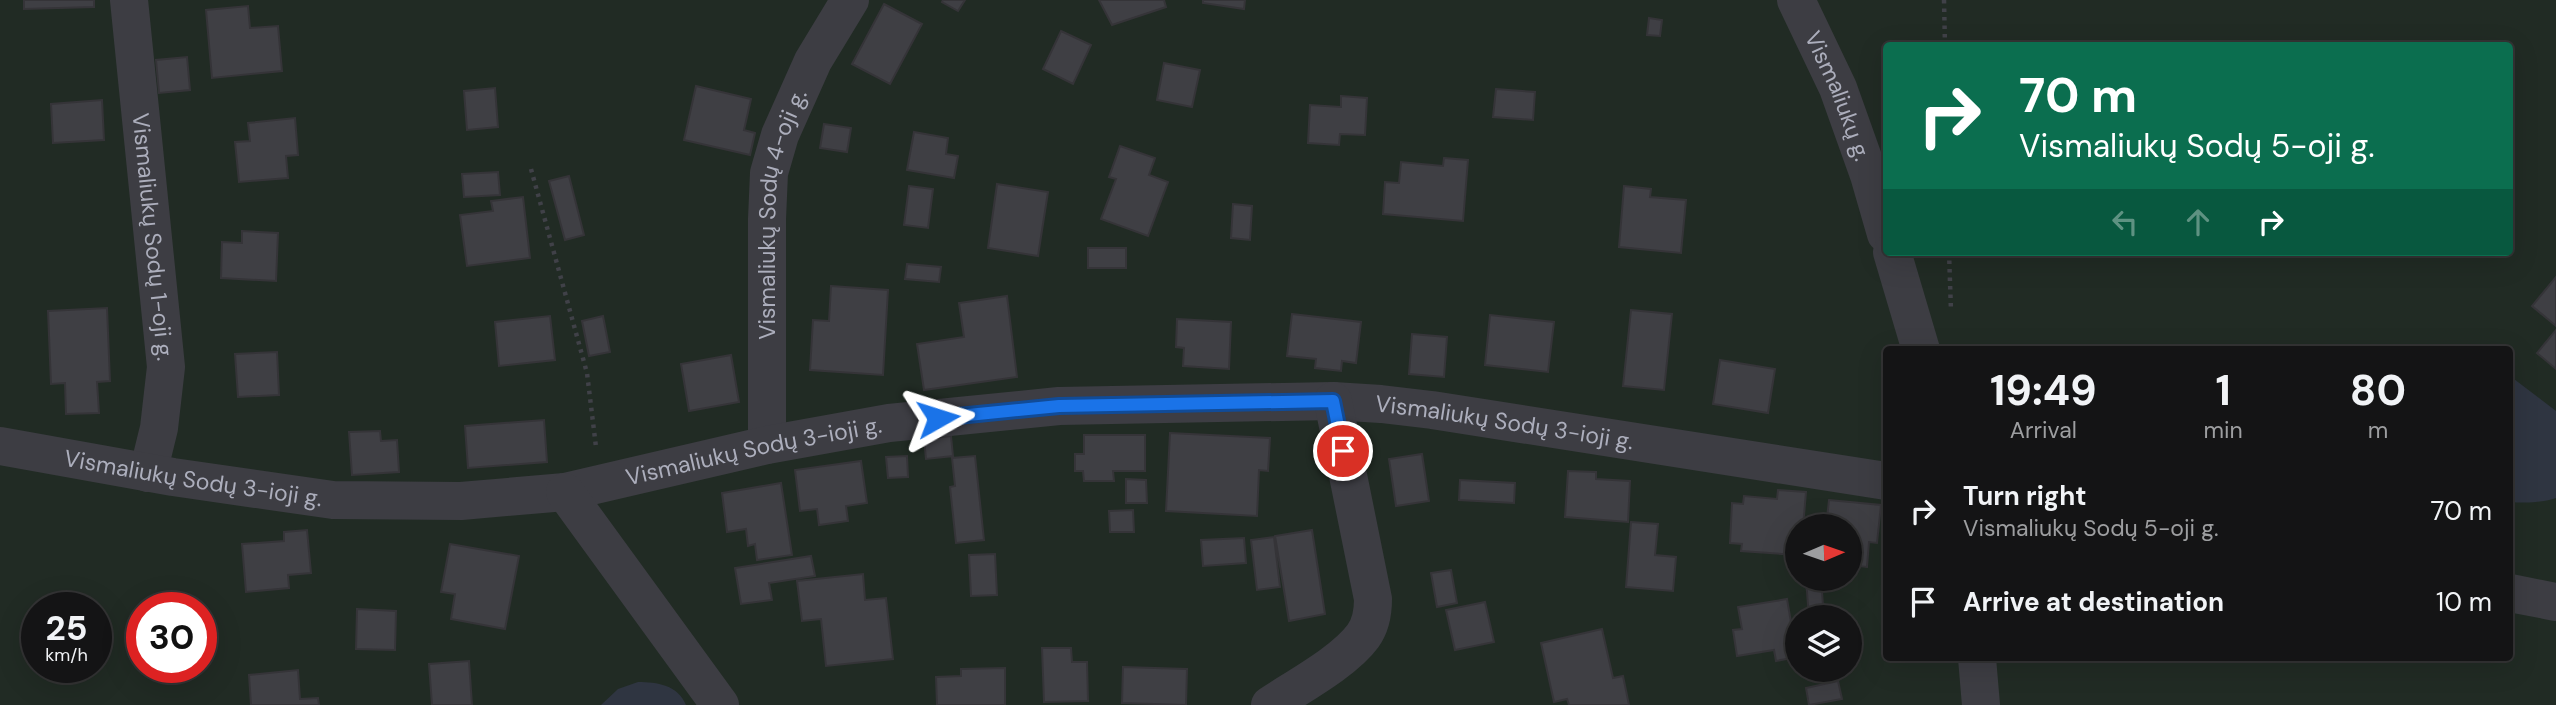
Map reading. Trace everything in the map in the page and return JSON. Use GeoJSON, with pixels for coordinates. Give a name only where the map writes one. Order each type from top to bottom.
{"type":"FeatureCollection","features":[{"type":"Feature","properties":{"kind":"street","name":"Vismaliukų Sodų 1-oji g."},"geometry":{"type":"LineString","coordinates":[[129,0],[166,367],[159,429],[148,473]]}},
{"type":"Feature","properties":{"kind":"street","name":"Vismaliukų Sodų 4-oji g."},"geometry":{"type":"LineString","coordinates":[[766,445],[766,219],[769,173],[780,135],[813,61],[850,0]]}},
{"type":"Feature","properties":{"kind":"street","name":"Vismaliukų g."},"geometry":{"type":"LineString","coordinates":[[1796,0],[1838,88],[1883,224]]}},
{"type":"Feature","properties":{"kind":"street"},"geometry":{"type":"LineString","coordinates":[[1893,256],[1920,346]]}},
{"type":"Feature","properties":{"kind":"street","name":"Vismaliukų Sodų 3-ioji g."},"geometry":{"type":"LineString","coordinates":[[0,446],[148,473],[333,500],[461,501],[583,489],[766,445],[889,422],[1059,406],[1333,401],[1432,410],[1883,481]]}},
{"type":"Feature","properties":{"kind":"street"},"geometry":{"type":"LineString","coordinates":[[1270,705],[1346,653],[1364,635],[1372,616],[1373,599],[1333,401]]}},
{"type":"Feature","properties":{"kind":"street"},"geometry":{"type":"LineString","coordinates":[[583,489],[720,705]]}},
{"type":"Feature","properties":{"kind":"street"},"geometry":{"type":"LineString","coordinates":[[2513,594],[2556,602]]}},
{"type":"Feature","properties":{"kind":"street"},"geometry":{"type":"LineString","coordinates":[[1977,661],[1981,705]]}},
{"type":"Feature","properties":{"kind":"path"},"geometry":{"type":"LineString","coordinates":[[1944,0],[1945,42]]}},
{"type":"Feature","properties":{"kind":"path"},"geometry":{"type":"LineString","coordinates":[[531,169],[587,373],[583,489]]}},
{"type":"Feature","properties":{"kind":"path"},"geometry":{"type":"LineString","coordinates":[[1950,256],[1951,320]]}},
{"type":"Feature","properties":{"kind":"shaded area"},"geometry":{"type":"Polygon","coordinates":[[[0,0],[2556,0],[2556,705],[0,705],[0,0]]]}},
{"type":"Feature","properties":{"kind":"water"},"geometry":{"type":"Polygon","coordinates":[[[2513,378],[2556,411],[2556,498],[2513,502],[2513,378]]]}},
{"type":"Feature","properties":{"kind":"water"},"geometry":{"type":"Polygon","coordinates":[[[638,682],[666,686],[678,693],[686,705],[601,705],[618,689],[638,682]]]}},
{"type":"Feature","properties":{"kind":"building"},"geometry":{"type":"Polygon","coordinates":[[[24,0],[94,0],[94,7],[24,9],[24,0]]]}},
{"type":"Feature","properties":{"kind":"building"},"geometry":{"type":"Polygon","coordinates":[[[965,0],[958,11],[942,2],[965,0]]]}},
{"type":"Feature","properties":{"kind":"building"},"geometry":{"type":"Polygon","coordinates":[[[1099,0],[1164,0],[1166,7],[1112,25],[1099,0]]]}},
{"type":"Feature","properties":{"kind":"building"},"geometry":{"type":"Polygon","coordinates":[[[1203,0],[1245,0],[1244,9],[1203,3],[1203,0]]]}},
{"type":"Feature","properties":{"kind":"building"},"geometry":{"type":"Polygon","coordinates":[[[884,4],[922,24],[890,84],[852,64],[884,4]]]}},
{"type":"Feature","properties":{"kind":"building"},"geometry":{"type":"Polygon","coordinates":[[[248,6],[250,28],[278,26],[282,71],[212,78],[206,10],[248,6]]]}},
{"type":"Feature","properties":{"kind":"building"},"geometry":{"type":"Polygon","coordinates":[[[1649,18],[1662,20],[1660,36],[1647,35],[1649,18]]]}},
{"type":"Feature","properties":{"kind":"building"},"geometry":{"type":"Polygon","coordinates":[[[1061,31],[1091,45],[1073,84],[1043,69],[1061,31]]]}},
{"type":"Feature","properties":{"kind":"building"},"geometry":{"type":"Polygon","coordinates":[[[187,57],[190,90],[159,93],[156,60],[187,57]]]}},
{"type":"Feature","properties":{"kind":"building"},"geometry":{"type":"Polygon","coordinates":[[[1164,63],[1200,70],[1192,107],[1157,100],[1164,63]]]}},
{"type":"Feature","properties":{"kind":"building"},"geometry":{"type":"Polygon","coordinates":[[[696,86],[751,99],[744,130],[755,133],[750,155],[684,140],[696,86]]]}},
{"type":"Feature","properties":{"kind":"building"},"geometry":{"type":"Polygon","coordinates":[[[495,88],[498,127],[467,130],[464,91],[495,88]]]}},
{"type":"Feature","properties":{"kind":"building"},"geometry":{"type":"Polygon","coordinates":[[[1496,89],[1535,92],[1533,120],[1493,117],[1496,89]]]}},
{"type":"Feature","properties":{"kind":"building"},"geometry":{"type":"Polygon","coordinates":[[[1341,96],[1367,98],[1365,135],[1340,134],[1339,145],[1308,143],[1310,105],[1341,107],[1341,96]]]}},
{"type":"Feature","properties":{"kind":"building"},"geometry":{"type":"Polygon","coordinates":[[[102,100],[104,140],[53,143],[51,104],[102,100]]]}},
{"type":"Feature","properties":{"kind":"building"},"geometry":{"type":"Polygon","coordinates":[[[295,118],[298,155],[286,156],[288,178],[239,182],[235,142],[250,141],[248,123],[295,118]]]}},
{"type":"Feature","properties":{"kind":"building"},"geometry":{"type":"Polygon","coordinates":[[[824,124],[851,128],[847,152],[820,148],[824,124]]]}},
{"type":"Feature","properties":{"kind":"building"},"geometry":{"type":"Polygon","coordinates":[[[914,132],[948,138],[946,154],[958,156],[954,178],[907,170],[914,132]]]}},
{"type":"Feature","properties":{"kind":"building"},"geometry":{"type":"Polygon","coordinates":[[[1120,146],[1155,158],[1149,175],[1168,182],[1148,236],[1101,219],[1116,179],[1109,177],[1120,146]]]}},
{"type":"Feature","properties":{"kind":"building"},"geometry":{"type":"Polygon","coordinates":[[[1444,158],[1468,160],[1463,221],[1383,214],[1385,182],[1399,183],[1401,162],[1443,166],[1444,158]]]}},
{"type":"Feature","properties":{"kind":"building"},"geometry":{"type":"Polygon","coordinates":[[[498,172],[500,195],[464,197],[462,174],[498,172]]]}},
{"type":"Feature","properties":{"kind":"building"},"geometry":{"type":"Polygon","coordinates":[[[569,176],[584,235],[565,240],[549,181],[569,176]]]}},
{"type":"Feature","properties":{"kind":"building"},"geometry":{"type":"Polygon","coordinates":[[[997,184],[1048,192],[1038,256],[988,248],[997,184]]]}},
{"type":"Feature","properties":{"kind":"building"},"geometry":{"type":"Polygon","coordinates":[[[909,186],[933,189],[928,228],[904,225],[909,186]]]}},
{"type":"Feature","properties":{"kind":"building"},"geometry":{"type":"Polygon","coordinates":[[[1624,186],[1651,189],[1650,197],[1686,200],[1681,253],[1619,247],[1624,186]]]}},
{"type":"Feature","properties":{"kind":"building"},"geometry":{"type":"Polygon","coordinates":[[[523,197],[530,258],[467,266],[460,215],[493,211],[491,201],[523,197]]]}},
{"type":"Feature","properties":{"kind":"building"},"geometry":{"type":"Polygon","coordinates":[[[1233,204],[1252,206],[1250,240],[1231,238],[1233,204]]]}},
{"type":"Feature","properties":{"kind":"building"},"geometry":{"type":"Polygon","coordinates":[[[242,231],[278,233],[276,281],[221,278],[222,242],[242,243],[242,231]]]}},
{"type":"Feature","properties":{"kind":"building"},"geometry":{"type":"Polygon","coordinates":[[[1088,248],[1126,248],[1126,268],[1088,268],[1088,248]]]}},
{"type":"Feature","properties":{"kind":"building"},"geometry":{"type":"Polygon","coordinates":[[[907,264],[941,267],[939,282],[905,279],[907,264]]]}},
{"type":"Feature","properties":{"kind":"building"},"geometry":{"type":"Polygon","coordinates":[[[2556,277],[2556,326],[2532,306],[2556,277]]]}},
{"type":"Feature","properties":{"kind":"building"},"geometry":{"type":"Polygon","coordinates":[[[831,286],[888,290],[883,375],[810,370],[813,320],[829,321],[831,286]]]}},
{"type":"Feature","properties":{"kind":"building"},"geometry":{"type":"Polygon","coordinates":[[[1007,296],[1017,377],[924,390],[917,344],[964,337],[959,303],[1007,296]]]}},
{"type":"Feature","properties":{"kind":"building"},"geometry":{"type":"Polygon","coordinates":[[[107,308],[110,381],[97,382],[99,413],[66,414],[65,383],[51,384],[48,311],[107,308]]]}},
{"type":"Feature","properties":{"kind":"building"},"geometry":{"type":"Polygon","coordinates":[[[1631,310],[1672,314],[1664,390],[1623,386],[1631,310]]]}},
{"type":"Feature","properties":{"kind":"building"},"geometry":{"type":"Polygon","coordinates":[[[1292,314],[1361,322],[1356,363],[1342,361],[1341,371],[1315,368],[1316,359],[1287,356],[1292,314]]]}},
{"type":"Feature","properties":{"kind":"building"},"geometry":{"type":"Polygon","coordinates":[[[1490,315],[1554,322],[1548,372],[1485,365],[1490,315]]]}},
{"type":"Feature","properties":{"kind":"building"},"geometry":{"type":"Polygon","coordinates":[[[550,316],[555,360],[499,366],[495,322],[550,316]]]}},
{"type":"Feature","properties":{"kind":"building"},"geometry":{"type":"Polygon","coordinates":[[[603,316],[610,352],[589,356],[582,321],[603,316]]]}},
{"type":"Feature","properties":{"kind":"building"},"geometry":{"type":"Polygon","coordinates":[[[1177,319],[1231,322],[1229,369],[1183,366],[1184,348],[1176,347],[1177,319]]]}},
{"type":"Feature","properties":{"kind":"building"},"geometry":{"type":"Polygon","coordinates":[[[2556,330],[2556,369],[2537,353],[2556,330]]]}},
{"type":"Feature","properties":{"kind":"building"},"geometry":{"type":"Polygon","coordinates":[[[1412,334],[1447,337],[1444,377],[1409,374],[1412,334]]]}},
{"type":"Feature","properties":{"kind":"building"},"geometry":{"type":"Polygon","coordinates":[[[277,352],[279,395],[238,397],[235,354],[277,352]]]}},
{"type":"Feature","properties":{"kind":"building"},"geometry":{"type":"Polygon","coordinates":[[[731,355],[739,402],[689,411],[681,364],[731,355]]]}},
{"type":"Feature","properties":{"kind":"building"},"geometry":{"type":"Polygon","coordinates":[[[1720,360],[1775,369],[1768,413],[1713,404],[1720,360]]]}},
{"type":"Feature","properties":{"kind":"building"},"geometry":{"type":"Polygon","coordinates":[[[544,420],[547,462],[468,468],[465,426],[544,420]]]}},
{"type":"Feature","properties":{"kind":"building"},"geometry":{"type":"Polygon","coordinates":[[[380,431],[381,441],[397,440],[399,472],[352,475],[349,432],[380,431]]]}},
{"type":"Feature","properties":{"kind":"building"},"geometry":{"type":"Polygon","coordinates":[[[1170,433],[1270,438],[1268,471],[1259,470],[1257,516],[1166,511],[1170,433]]]}},
{"type":"Feature","properties":{"kind":"building"},"geometry":{"type":"Polygon","coordinates":[[[1084,435],[1145,435],[1145,471],[1113,471],[1114,481],[1084,481],[1083,471],[1075,471],[1075,454],[1084,454],[1084,435]]]}},
{"type":"Feature","properties":{"kind":"building"},"geometry":{"type":"Polygon","coordinates":[[[951,436],[953,456],[926,459],[924,439],[951,436]]]}},
{"type":"Feature","properties":{"kind":"building"},"geometry":{"type":"Polygon","coordinates":[[[1422,454],[1429,501],[1396,506],[1389,459],[1422,454]]]}},
{"type":"Feature","properties":{"kind":"building"},"geometry":{"type":"Polygon","coordinates":[[[907,456],[908,477],[888,478],[886,457],[907,456]]]}},
{"type":"Feature","properties":{"kind":"building"},"geometry":{"type":"Polygon","coordinates":[[[975,456],[984,540],[956,543],[950,487],[955,486],[952,458],[975,456]]]}},
{"type":"Feature","properties":{"kind":"building"},"geometry":{"type":"Polygon","coordinates":[[[861,461],[867,503],[846,506],[848,521],[819,525],[817,509],[800,511],[795,470],[861,461]]]}},
{"type":"Feature","properties":{"kind":"building"},"geometry":{"type":"Polygon","coordinates":[[[1568,471],[1596,472],[1596,479],[1630,481],[1628,522],[1565,517],[1568,471]]]}},
{"type":"Feature","properties":{"kind":"building"},"geometry":{"type":"Polygon","coordinates":[[[1126,479],[1146,480],[1147,503],[1126,503],[1126,479]]]}},
{"type":"Feature","properties":{"kind":"building"},"geometry":{"type":"Polygon","coordinates":[[[1460,480],[1515,483],[1514,503],[1459,500],[1460,480]]]}},
{"type":"Feature","properties":{"kind":"building"},"geometry":{"type":"Polygon","coordinates":[[[781,483],[792,555],[757,560],[755,544],[748,546],[746,529],[727,532],[722,493],[781,483]]]}},
{"type":"Feature","properties":{"kind":"building"},"geometry":{"type":"Polygon","coordinates":[[[1778,490],[1806,492],[1804,514],[1785,514],[1785,554],[1741,551],[1742,544],[1730,543],[1732,503],[1743,504],[1744,496],[1777,499],[1778,490]]]}},
{"type":"Feature","properties":{"kind":"building"},"geometry":{"type":"Polygon","coordinates":[[[1829,500],[1881,505],[1877,543],[1869,542],[1867,567],[1862,566],[1862,514],[1827,514],[1829,500]]]}},
{"type":"Feature","properties":{"kind":"building"},"geometry":{"type":"Polygon","coordinates":[[[1133,510],[1134,532],[1110,532],[1109,511],[1133,510]]]}},
{"type":"Feature","properties":{"kind":"building"},"geometry":{"type":"Polygon","coordinates":[[[1631,522],[1658,524],[1655,555],[1676,557],[1673,591],[1626,587],[1631,522]]]}},
{"type":"Feature","properties":{"kind":"building"},"geometry":{"type":"Polygon","coordinates":[[[307,530],[311,573],[288,575],[289,588],[246,592],[242,544],[284,541],[284,532],[307,530]]]}},
{"type":"Feature","properties":{"kind":"building"},"geometry":{"type":"Polygon","coordinates":[[[1312,530],[1325,614],[1289,621],[1275,536],[1312,530]]]}},
{"type":"Feature","properties":{"kind":"building"},"geometry":{"type":"Polygon","coordinates":[[[1274,537],[1280,587],[1257,590],[1251,540],[1274,537]]]}},
{"type":"Feature","properties":{"kind":"building"},"geometry":{"type":"Polygon","coordinates":[[[1244,538],[1246,563],[1203,566],[1201,540],[1244,538]]]}},
{"type":"Feature","properties":{"kind":"building"},"geometry":{"type":"Polygon","coordinates":[[[450,544],[519,556],[505,629],[451,619],[455,594],[441,592],[450,544]]]}},
{"type":"Feature","properties":{"kind":"building"},"geometry":{"type":"Polygon","coordinates":[[[995,554],[997,595],[971,596],[969,555],[995,554]]]}},
{"type":"Feature","properties":{"kind":"building"},"geometry":{"type":"Polygon","coordinates":[[[811,556],[815,576],[769,583],[772,600],[741,604],[735,568],[811,556]]]}},
{"type":"Feature","properties":{"kind":"building"},"geometry":{"type":"Polygon","coordinates":[[[1451,570],[1457,603],[1437,607],[1431,573],[1451,570]]]}},
{"type":"Feature","properties":{"kind":"building"},"geometry":{"type":"Polygon","coordinates":[[[863,574],[865,600],[886,598],[893,659],[826,666],[821,619],[802,621],[797,581],[863,574]]]}},
{"type":"Feature","properties":{"kind":"building"},"geometry":{"type":"Polygon","coordinates":[[[1807,592],[1822,592],[1823,605],[1808,605],[1807,592]]]}},
{"type":"Feature","properties":{"kind":"building"},"geometry":{"type":"Polygon","coordinates":[[[1787,599],[1785,659],[1776,661],[1774,650],[1737,656],[1733,630],[1742,629],[1738,607],[1787,599]]]}},
{"type":"Feature","properties":{"kind":"building"},"geometry":{"type":"Polygon","coordinates":[[[1485,602],[1494,642],[1455,650],[1446,610],[1485,602]]]}},
{"type":"Feature","properties":{"kind":"building"},"geometry":{"type":"Polygon","coordinates":[[[357,609],[396,611],[395,650],[356,649],[357,609]]]}},
{"type":"Feature","properties":{"kind":"building"},"geometry":{"type":"Polygon","coordinates":[[[1602,629],[1613,678],[1623,676],[1629,705],[1569,705],[1567,699],[1554,702],[1541,643],[1602,629]]]}},
{"type":"Feature","properties":{"kind":"building"},"geometry":{"type":"Polygon","coordinates":[[[1042,648],[1071,648],[1072,662],[1087,662],[1088,701],[1044,702],[1042,648]]]}},
{"type":"Feature","properties":{"kind":"building"},"geometry":{"type":"Polygon","coordinates":[[[469,661],[472,705],[432,705],[429,664],[469,661]]]}},
{"type":"Feature","properties":{"kind":"building"},"geometry":{"type":"Polygon","coordinates":[[[1123,667],[1187,669],[1186,705],[1122,703],[1123,667]]]}},
{"type":"Feature","properties":{"kind":"building"},"geometry":{"type":"Polygon","coordinates":[[[1005,668],[1005,705],[937,705],[936,677],[961,676],[961,669],[1005,668]]]}},
{"type":"Feature","properties":{"kind":"building"},"geometry":{"type":"Polygon","coordinates":[[[298,670],[300,699],[318,698],[319,705],[251,705],[249,675],[298,670]]]}},
{"type":"Feature","properties":{"kind":"building"},"geometry":{"type":"Polygon","coordinates":[[[1838,682],[1842,699],[1809,705],[1806,688],[1838,682]]]}},
{"type":"Feature","properties":{"kind":"route"},"geometry":{"type":"LineString","coordinates":[[938,418],[1059,406],[1333,401],[1343,451]]}}]}
